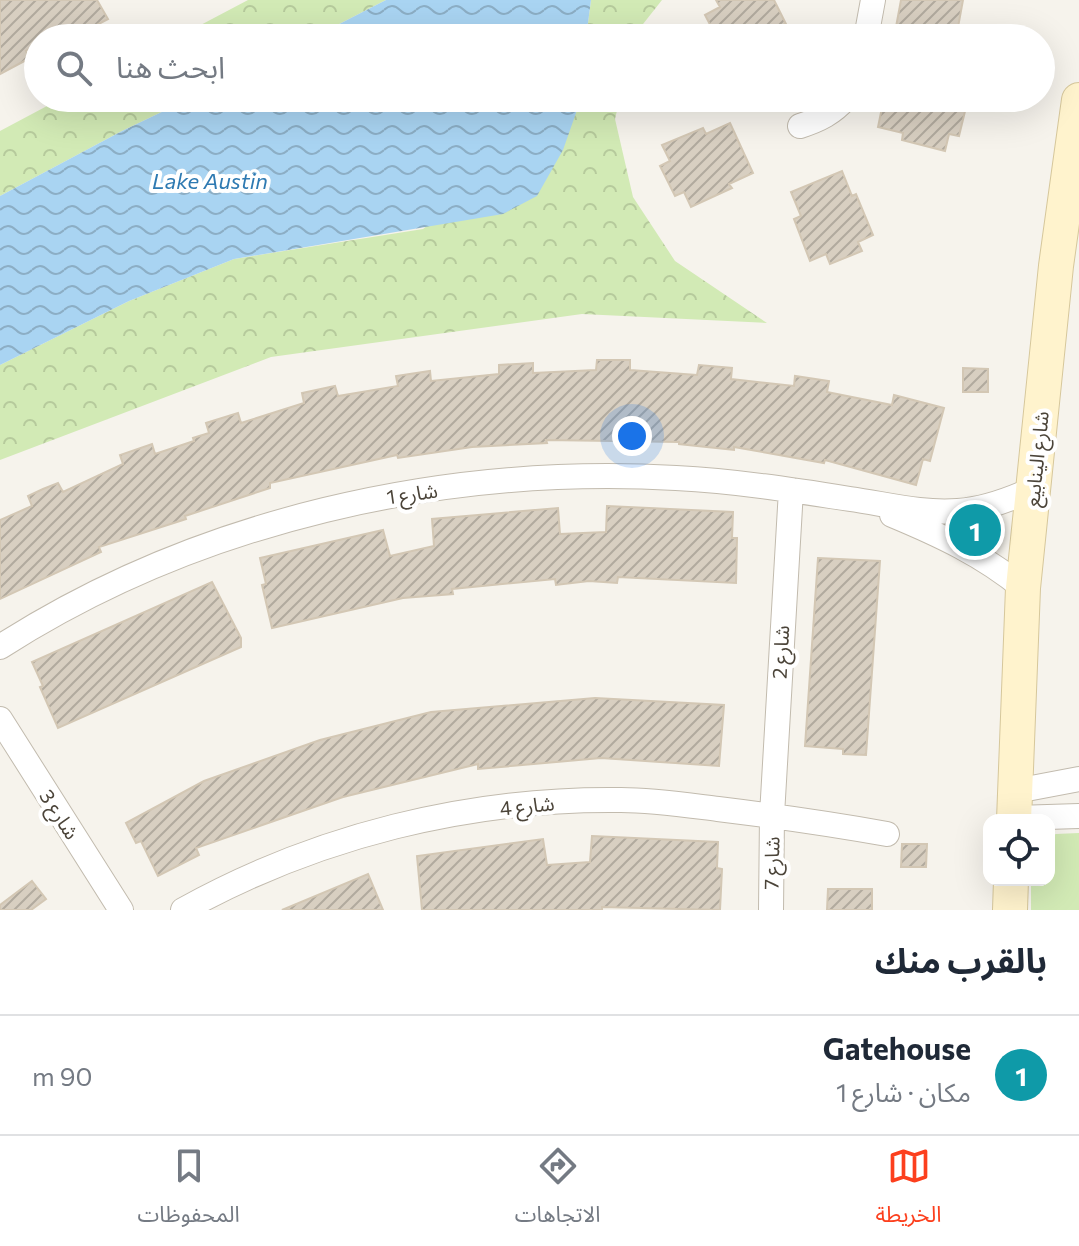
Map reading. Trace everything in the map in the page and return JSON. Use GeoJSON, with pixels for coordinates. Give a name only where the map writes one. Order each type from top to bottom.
{"type":"FeatureCollection","features":[{"type":"Feature","properties":{"kind":"street"},"geometry":{"type":"LineString","coordinates":[[869,24],[873,0]]}},
{"type":"Feature","properties":{"kind":"street","name":"شارع الينابيع"},"geometry":{"type":"LineString","coordinates":[[1015,810],[1023,588],[1056,266],[1079,100]]}},
{"type":"Feature","properties":{"kind":"street"},"geometry":{"type":"LineString","coordinates":[[800,126],[832,112]]}},
{"type":"Feature","properties":{"kind":"street","name":"شارع 1"},"geometry":{"type":"LineString","coordinates":[[0,647],[31,627],[99,592],[168,561],[314,512],[388,496],[483,483],[579,477],[675,478],[791,490],[930,512],[957,512],[987,507],[1033,489]]}},
{"type":"Feature","properties":{"kind":"street","name":"شارع 2"},"geometry":{"type":"LineString","coordinates":[[772,815],[791,490]]}},
{"type":"Feature","properties":{"kind":"street","name":"شارع 1"},"geometry":{"type":"LineString","coordinates":[[853,499],[958,543],[1023,588]]}},
{"type":"Feature","properties":{"kind":"street","name":"شارع 3"},"geometry":{"type":"LineString","coordinates":[[0,719],[121,910]]}},
{"type":"Feature","properties":{"kind":"street"},"geometry":{"type":"LineString","coordinates":[[1015,810],[1079,779]]}},
{"type":"Feature","properties":{"kind":"street","name":"شارع 4"},"geometry":{"type":"LineString","coordinates":[[183,910],[234,884],[330,845],[426,819],[550,802],[625,800],[772,815],[887,834]]}},
{"type":"Feature","properties":{"kind":"street"},"geometry":{"type":"LineString","coordinates":[[1015,810],[1079,816]]}},
{"type":"Feature","properties":{"kind":"street","name":"شارع 7"},"geometry":{"type":"LineString","coordinates":[[771,910],[772,815]]}},
{"type":"Feature","properties":{"kind":"street"},"geometry":{"type":"LineString","coordinates":[[1010,910],[1011,886]]}},
{"type":"Feature","properties":{"kind":"green space"},"geometry":{"type":"Polygon","coordinates":[[[248,0],[386,0],[339,24],[203,24],[248,0]]]}},
{"type":"Feature","properties":{"kind":"green space"},"geometry":{"type":"Polygon","coordinates":[[[591,0],[662,0],[643,24],[588,24],[591,0]]]}},
{"type":"Feature","properties":{"kind":"green space"},"geometry":{"type":"Polygon","coordinates":[[[36,112],[162,112],[0,196],[0,131],[36,112]]]}},
{"type":"Feature","properties":{"kind":"green space"},"geometry":{"type":"Polygon","coordinates":[[[617,112],[615,119],[633,197],[675,261],[767,323],[582,314],[271,357],[0,460],[0,365],[129,301],[234,259],[423,229],[576,113],[617,112]]]}},
{"type":"Feature","properties":{"kind":"green space"},"geometry":{"type":"Polygon","coordinates":[[[1079,833],[1079,910],[1031,910],[1031,886],[1055,886],[1056,834],[1079,833]]]}},
{"type":"Feature","properties":{"kind":"water"},"geometry":{"type":"Polygon","coordinates":[[[386,0],[591,0],[588,24],[339,24],[386,0]]]}},
{"type":"Feature","properties":{"kind":"water","name":"Lake Austin"},"geometry":{"type":"Polygon","coordinates":[[[162,112],[576,112],[563,150],[537,196],[503,214],[234,259],[129,301],[0,365],[0,196],[162,112]]]}},
{"type":"Feature","properties":{"kind":"building"},"geometry":{"type":"Polygon","coordinates":[[[0,0],[97,0],[108,19],[99,24],[24,24],[24,61],[0,74],[0,0]]]}},
{"type":"Feature","properties":{"kind":"building"},"geometry":{"type":"Polygon","coordinates":[[[716,0],[774,0],[786,24],[710,24],[705,15],[720,7],[716,0]]]}},
{"type":"Feature","properties":{"kind":"building"},"geometry":{"type":"Polygon","coordinates":[[[901,0],[963,0],[959,24],[897,24],[901,0]]]}},
{"type":"Feature","properties":{"kind":"building"},"geometry":{"type":"Polygon","coordinates":[[[881,112],[965,112],[959,136],[949,134],[945,151],[902,140],[903,133],[878,127],[881,112]]]}},
{"type":"Feature","properties":{"kind":"building"},"geometry":{"type":"Polygon","coordinates":[[[730,123],[753,173],[729,184],[732,188],[691,207],[684,192],[675,196],[660,166],[670,161],[662,145],[703,128],[706,134],[730,123]]]}},
{"type":"Feature","properties":{"kind":"building"},"geometry":{"type":"Polygon","coordinates":[[[842,171],[852,196],[856,194],[873,235],[858,242],[862,251],[830,264],[826,254],[810,261],[794,219],[801,216],[791,192],[842,171]]]}},
{"type":"Feature","properties":{"kind":"building"},"geometry":{"type":"Polygon","coordinates":[[[597,360],[630,360],[630,370],[697,375],[699,365],[732,368],[731,379],[794,386],[795,376],[829,381],[827,392],[892,405],[894,395],[944,408],[930,461],[923,459],[916,485],[825,460],[824,463],[734,447],[734,450],[679,442],[546,440],[547,443],[472,447],[398,458],[397,455],[270,483],[270,488],[99,547],[101,552],[0,599],[0,520],[32,506],[28,496],[43,489],[58,483],[63,492],[123,464],[120,455],[152,444],[155,454],[209,433],[206,423],[238,413],[241,423],[304,403],[302,393],[335,386],[338,396],[398,386],[396,376],[430,371],[431,381],[499,374],[499,365],[533,363],[533,373],[596,370],[597,360]]]}},
{"type":"Feature","properties":{"kind":"building"},"geometry":{"type":"Polygon","coordinates":[[[963,368],[988,369],[988,392],[963,392],[963,368]]]}},
{"type":"Feature","properties":{"kind":"building"},"geometry":{"type":"Polygon","coordinates":[[[607,506],[733,512],[732,538],[737,538],[736,583],[618,577],[617,583],[589,581],[556,585],[555,579],[452,589],[453,594],[403,598],[272,628],[262,585],[266,584],[260,558],[383,530],[390,556],[434,546],[432,519],[558,508],[560,534],[606,532],[607,506]]]}},
{"type":"Feature","properties":{"kind":"building"},"geometry":{"type":"Polygon","coordinates":[[[818,558],[880,561],[866,755],[843,754],[843,749],[805,746],[818,558]]]}},
{"type":"Feature","properties":{"kind":"building"},"geometry":{"type":"Polygon","coordinates":[[[212,582],[241,638],[241,647],[58,728],[32,662],[212,582]]]}},
{"type":"Feature","properties":{"kind":"building"},"geometry":{"type":"Polygon","coordinates":[[[595,698],[724,705],[719,766],[601,758],[478,769],[478,764],[343,797],[196,848],[199,855],[158,876],[141,841],[136,843],[126,823],[204,781],[320,740],[431,712],[595,698]]]}},
{"type":"Feature","properties":{"kind":"building"},"geometry":{"type":"Polygon","coordinates":[[[592,836],[718,842],[717,868],[722,869],[720,910],[602,907],[602,910],[422,910],[417,856],[543,839],[547,865],[590,862],[592,836]]]}},
{"type":"Feature","properties":{"kind":"building"},"geometry":{"type":"Polygon","coordinates":[[[902,844],[927,844],[926,867],[901,867],[902,844]]]}},
{"type":"Feature","properties":{"kind":"building"},"geometry":{"type":"Polygon","coordinates":[[[368,874],[383,910],[282,910],[368,874]]]}},
{"type":"Feature","properties":{"kind":"building"},"geometry":{"type":"Polygon","coordinates":[[[32,881],[46,899],[31,910],[0,910],[0,905],[32,881]]]}},
{"type":"Feature","properties":{"kind":"building"},"geometry":{"type":"Polygon","coordinates":[[[828,889],[872,889],[872,910],[827,910],[828,889]]]}},
{"type":"Feature","properties":{"kind":"place","name":"Gatehouse"},"geometry":{"type":"Point","coordinates":[975,530]}}]}
